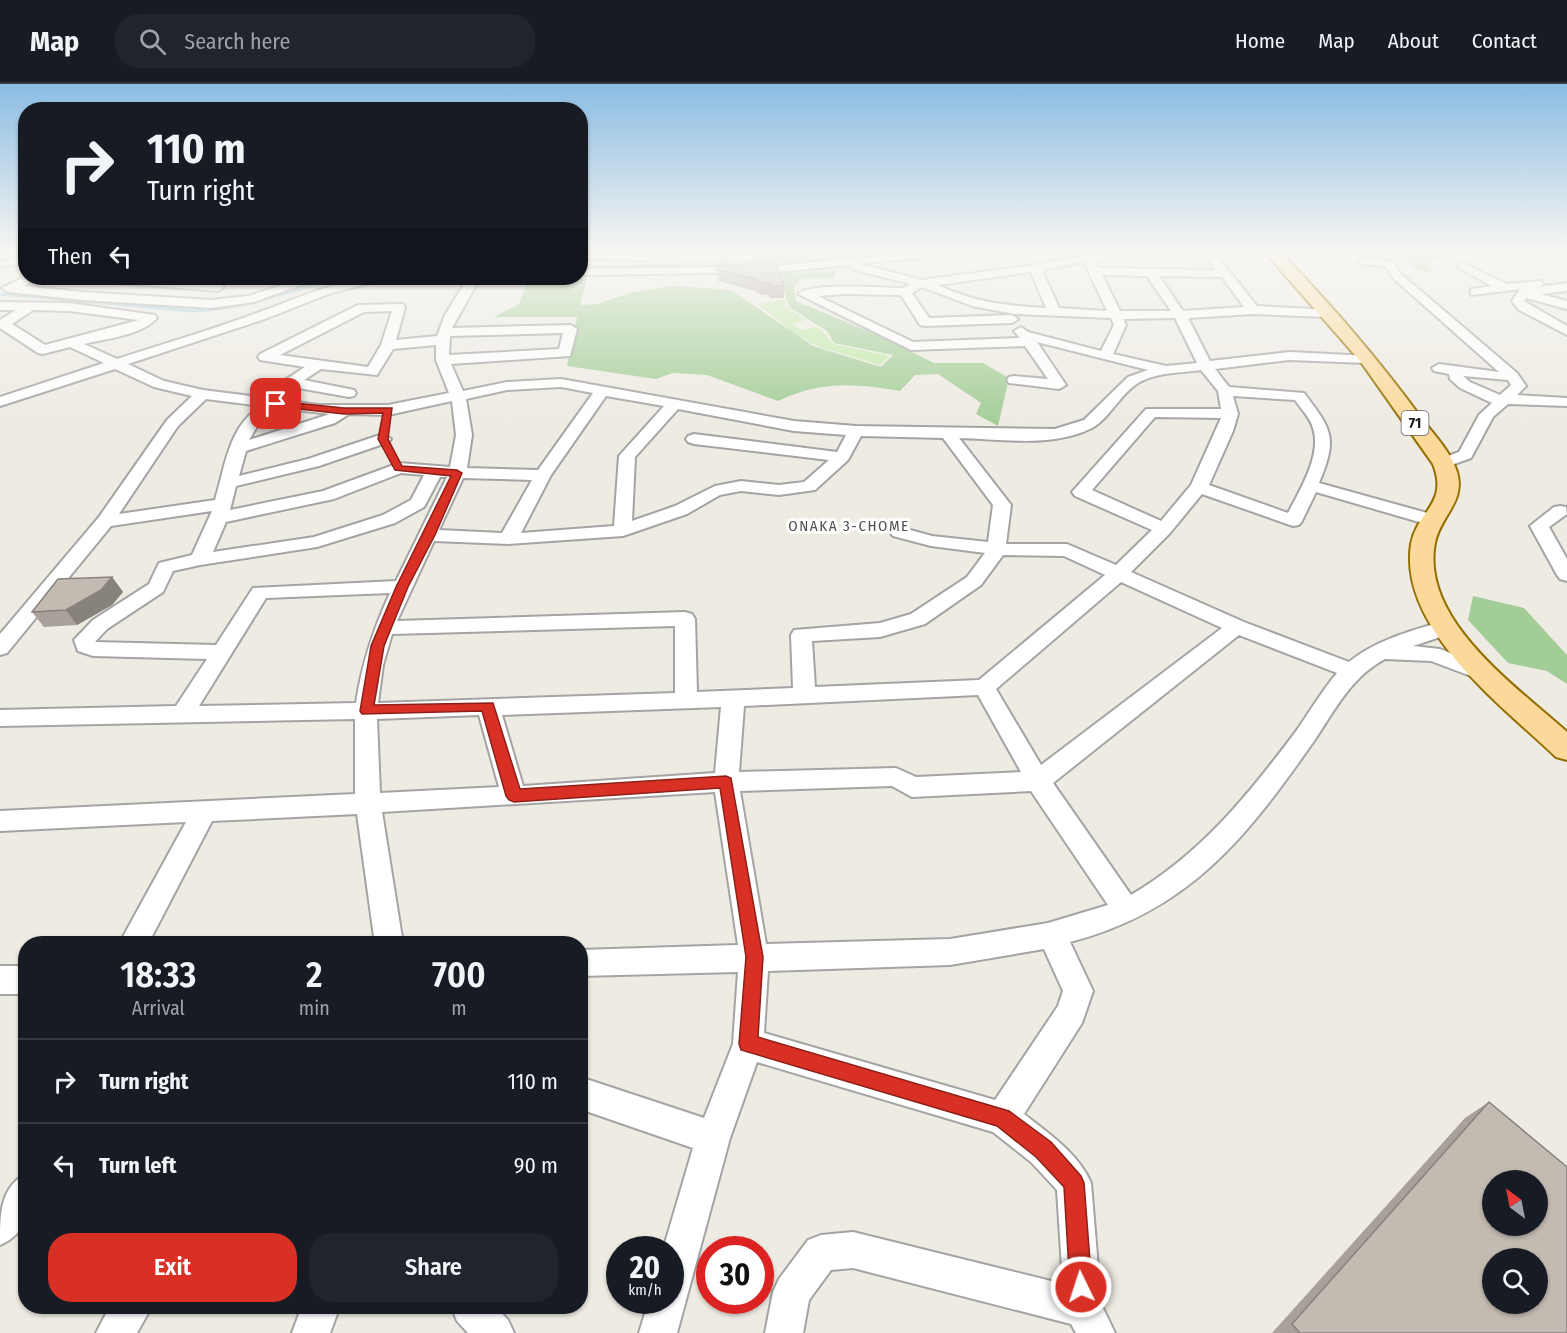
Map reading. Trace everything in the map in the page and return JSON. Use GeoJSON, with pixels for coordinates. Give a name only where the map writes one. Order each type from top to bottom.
{"type":"FeatureCollection","features":[{"type":"Feature","properties":{"kind":"main road","name":"71"},"geometry":{"type":"LineString","coordinates":[[1324,308],[1406,409],[1443,463],[1449,493],[1444,509],[1432,520],[1423,544],[1424,570],[1431,597],[1445,628],[1484,674],[1567,749]]}},
{"type":"Feature","properties":{"kind":"street"},"geometry":{"type":"LineString","coordinates":[[26,308],[3,324],[43,350],[138,326],[151,318],[79,308]]}},
{"type":"Feature","properties":{"kind":"street"},"geometry":{"type":"LineString","coordinates":[[0,402],[281,308]]}},
{"type":"Feature","properties":{"kind":"street"},"geometry":{"type":"LineString","coordinates":[[361,308],[265,357],[372,372],[388,345],[399,308]]}},
{"type":"Feature","properties":{"kind":"street"},"geometry":{"type":"LineString","coordinates":[[223,652],[93,649],[85,646],[84,640],[93,629],[145,597],[158,585],[161,573],[166,567],[200,559],[317,542],[389,519],[418,503],[446,472],[465,438],[463,412],[443,360],[443,336],[458,308]]}},
{"type":"Feature","properties":{"kind":"street"},"geometry":{"type":"LineString","coordinates":[[833,308],[911,346],[1026,338],[1168,371]]}},
{"type":"Feature","properties":{"kind":"street"},"geometry":{"type":"LineString","coordinates":[[916,308],[925,322],[1054,312],[1117,315],[1180,315],[1253,310],[1328,313]]}},
{"type":"Feature","properties":{"kind":"street"},"geometry":{"type":"LineString","coordinates":[[1009,308],[1015,314],[1026,338],[1059,385],[1014,380]]}},
{"type":"Feature","properties":{"kind":"street"},"geometry":{"type":"LineString","coordinates":[[1052,308],[1054,312]]}},
{"type":"Feature","properties":{"kind":"street"},"geometry":{"type":"LineString","coordinates":[[1105,356],[1120,325],[1114,308]]}},
{"type":"Feature","properties":{"kind":"street"},"geometry":{"type":"LineString","coordinates":[[0,718],[367,711],[686,701],[984,687],[1118,574],[1164,529],[1199,487],[1225,431],[1230,414],[1225,391],[1206,367],[1175,308]]}},
{"type":"Feature","properties":{"kind":"street"},"geometry":{"type":"LineString","coordinates":[[1434,308],[1512,376],[1519,386],[1513,394],[1502,400],[1487,415],[1465,455],[1443,463]]}},
{"type":"Feature","properties":{"kind":"street"},"geometry":{"type":"LineString","coordinates":[[1525,308],[1567,331]]}},
{"type":"Feature","properties":{"kind":"street"},"geometry":{"type":"LineString","coordinates":[[261,316],[314,332]]}},
{"type":"Feature","properties":{"kind":"street"},"geometry":{"type":"LineString","coordinates":[[1530,326],[1553,324]]}},
{"type":"Feature","properties":{"kind":"street"},"geometry":{"type":"LineString","coordinates":[[388,345],[443,336],[571,329],[565,352],[443,360]]}},
{"type":"Feature","properties":{"kind":"street"},"geometry":{"type":"LineString","coordinates":[[72,343],[159,384],[203,394],[344,411],[388,410],[458,395],[539,383],[561,383],[794,426],[856,431],[947,433],[1055,434],[1076,429],[1089,423],[1133,380],[1168,371],[1289,356],[1366,359]]}},
{"type":"Feature","properties":{"kind":"street"},"geometry":{"type":"LineString","coordinates":[[200,559],[221,511],[242,435],[268,402],[290,382],[319,364]]}},
{"type":"Feature","properties":{"kind":"street"},"geometry":{"type":"LineString","coordinates":[[1439,368],[1490,376],[1512,376]]}},
{"type":"Feature","properties":{"kind":"street"},"geometry":{"type":"LineString","coordinates":[[1455,376],[1465,385],[1502,400],[1567,402]]}},
{"type":"Feature","properties":{"kind":"street"},"geometry":{"type":"LineString","coordinates":[[290,382],[350,393]]}},
{"type":"Feature","properties":{"kind":"street"},"geometry":{"type":"LineString","coordinates":[[508,539],[543,475],[603,390]]}},
{"type":"Feature","properties":{"kind":"street"},"geometry":{"type":"LineString","coordinates":[[1199,487],[1293,521],[1312,486],[1322,429],[1299,396],[1225,391]]}},
{"type":"Feature","properties":{"kind":"street"},"geometry":{"type":"LineString","coordinates":[[0,648],[105,521],[172,423],[203,394]]}},
{"type":"Feature","properties":{"kind":"street"},"geometry":{"type":"LineString","coordinates":[[623,531],[627,456],[675,404]]}},
{"type":"Feature","properties":{"kind":"street"},"geometry":{"type":"LineString","coordinates":[[388,410],[391,454]]}},
{"type":"Feature","properties":{"kind":"street"},"geometry":{"type":"LineString","coordinates":[[239,448],[330,420],[344,411]]}},
{"type":"Feature","properties":{"kind":"street"},"geometry":{"type":"LineString","coordinates":[[1164,529],[1081,492],[1151,412],[1230,414]]}},
{"type":"Feature","properties":{"kind":"street"},"geometry":{"type":"LineString","coordinates":[[429,535],[508,539],[623,531],[681,510],[715,491],[741,486],[779,490],[809,486],[842,457],[856,431]]}},
{"type":"Feature","properties":{"kind":"street"},"geometry":{"type":"LineString","coordinates":[[804,696],[801,635],[880,630],[918,619],[974,581],[991,560],[996,549],[1002,505],[947,433]]}},
{"type":"Feature","properties":{"kind":"street"},"geometry":{"type":"LineString","coordinates":[[693,439],[842,457]]}},
{"type":"Feature","properties":{"kind":"street"},"geometry":{"type":"LineString","coordinates":[[105,521],[221,511],[328,495],[391,454]]}},
{"type":"Feature","properties":{"kind":"street"},"geometry":{"type":"LineString","coordinates":[[229,483],[313,463],[391,454],[446,472],[543,475]]}},
{"type":"Feature","properties":{"kind":"street"},"geometry":{"type":"LineString","coordinates":[[388,936],[368,804],[367,711],[377,646],[402,587],[429,535],[446,472]]}},
{"type":"Feature","properties":{"kind":"street"},"geometry":{"type":"LineString","coordinates":[[1312,486],[1432,520]]}},
{"type":"Feature","properties":{"kind":"street"},"geometry":{"type":"LineString","coordinates":[[1560,511],[1539,526],[1567,575]]}},
{"type":"Feature","properties":{"kind":"street"},"geometry":{"type":"LineString","coordinates":[[899,532],[931,540],[996,549],[1067,550],[1237,627],[1352,671]]}},
{"type":"Feature","properties":{"kind":"street"},"geometry":{"type":"LineString","coordinates":[[182,715],[260,592],[402,587]]}},
{"type":"Feature","properties":{"kind":"street"},"geometry":{"type":"LineString","coordinates":[[384,628],[685,619],[686,701]]}},
{"type":"Feature","properties":{"kind":"street"},"geometry":{"type":"LineString","coordinates":[[0,821],[368,804],[726,782],[896,777],[912,787],[1038,781],[1237,627]]}},
{"type":"Feature","properties":{"kind":"street"},"geometry":{"type":"LineString","coordinates":[[588,963],[950,952],[1091,926],[1127,911],[1194,867],[1230,831],[1352,671],[1383,653],[1445,628]]}},
{"type":"Feature","properties":{"kind":"street"},"geometry":{"type":"LineString","coordinates":[[1383,653],[1433,654],[1484,674]]}},
{"type":"Feature","properties":{"kind":"street"},"geometry":{"type":"LineString","coordinates":[[984,687],[1038,781],[1127,911]]}},
{"type":"Feature","properties":{"kind":"street"},"geometry":{"type":"LineString","coordinates":[[684,1241],[713,1138],[748,1044],[754,957],[726,782],[733,699]]}},
{"type":"Feature","properties":{"kind":"street"},"geometry":{"type":"LineString","coordinates":[[488,706],[514,796]]}},
{"type":"Feature","properties":{"kind":"street"},"geometry":{"type":"LineString","coordinates":[[137,936],[204,812]]}},
{"type":"Feature","properties":{"kind":"street"},"geometry":{"type":"LineString","coordinates":[[1002,1118],[1071,1013],[1078,991],[1052,935]]}},
{"type":"Feature","properties":{"kind":"street"},"geometry":{"type":"LineString","coordinates":[[0,980],[18,980]]}},
{"type":"Feature","properties":{"kind":"street"},"geometry":{"type":"LineString","coordinates":[[748,1044],[1002,1118],[1043,1150],[1074,1183],[1089,1320],[853,1250],[821,1253],[792,1292],[784,1333]]}},
{"type":"Feature","properties":{"kind":"street"},"geometry":{"type":"LineString","coordinates":[[588,1097],[713,1138]]}},
{"type":"Feature","properties":{"kind":"street"},"geometry":{"type":"LineString","coordinates":[[0,1227],[18,1202]]}},
{"type":"Feature","properties":{"kind":"street"},"geometry":{"type":"LineString","coordinates":[[115,1333],[128,1314]]}},
{"type":"Feature","properties":{"kind":"street"},"geometry":{"type":"LineString","coordinates":[[311,1333],[318,1314]]}},
{"type":"Feature","properties":{"kind":"street"},"geometry":{"type":"LineString","coordinates":[[476,1314],[495,1333]]}},
{"type":"Feature","properties":{"kind":"street"},"geometry":{"type":"LineString","coordinates":[[658,1333],[664,1314]]}},
{"type":"Feature","properties":{"kind":"green space"},"geometry":{"type":"Polygon","coordinates":[[[511,308],[758,308],[813,346],[881,367],[893,355],[834,343],[827,331],[791,308],[813,308],[877,335],[934,363],[983,363],[1009,378],[998,426],[976,414],[981,403],[938,374],[915,375],[900,391],[868,386],[838,385],[793,394],[778,401],[707,375],[673,373],[656,379],[567,366],[577,317],[494,317],[511,308]]]}},
{"type":"Feature","properties":{"kind":"green space"},"geometry":{"type":"Polygon","coordinates":[[[763,308],[788,308],[806,320],[793,324],[801,330],[816,327],[833,344],[890,356],[880,365],[817,346],[792,332],[763,308]]]}},
{"type":"Feature","properties":{"kind":"green space"},"geometry":{"type":"Polygon","coordinates":[[[1473,596],[1524,608],[1567,655],[1567,684],[1547,671],[1508,663],[1468,620],[1473,596]]]}},
{"type":"Feature","properties":{"kind":"building"},"geometry":{"type":"Polygon","coordinates":[[[112,577],[101,590],[66,610],[32,612],[58,579],[112,577]]]}},
{"type":"Feature","properties":{"kind":"building"},"geometry":{"type":"Polygon","coordinates":[[[1489,1102],[1567,1167],[1567,1333],[1300,1333],[1292,1324],[1489,1102]]]}},
{"type":"Feature","properties":{"kind":"waterway"},"geometry":{"type":"LineString","coordinates":[[162,308],[193,311],[223,308]]}},
{"type":"Feature","properties":{"kind":"district","name":"ONAKA 3-CHOME"},"geometry":{"type":"Point","coordinates":[849,526]}},
{"type":"Feature","properties":{"kind":"route"},"geometry":{"type":"LineString","coordinates":[[276,404],[344,411],[388,410],[383,439],[399,468],[457,473],[402,587],[377,646],[367,711],[488,706],[514,796],[726,782],[754,957],[748,1044],[1002,1118],[1043,1150],[1074,1183],[1081,1287]]}}]}
